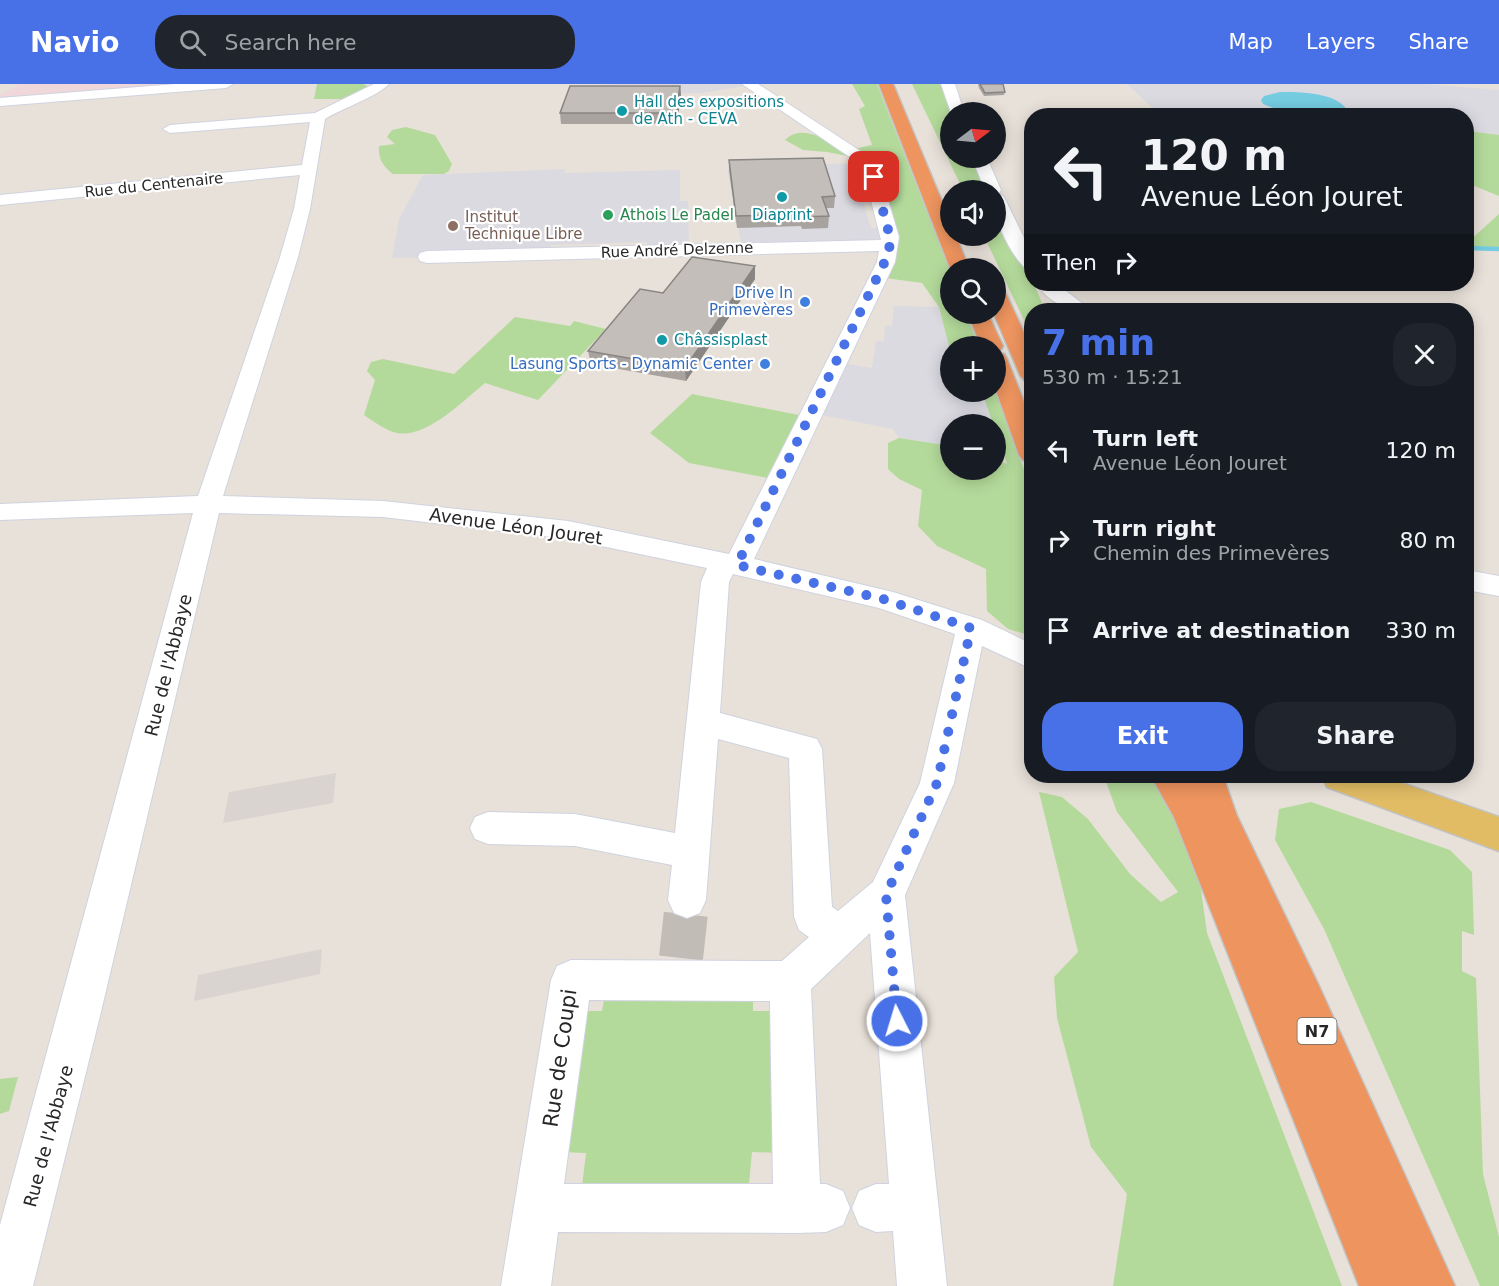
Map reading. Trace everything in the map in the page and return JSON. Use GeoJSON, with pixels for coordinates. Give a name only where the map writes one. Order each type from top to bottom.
{"type":"FeatureCollection","features":[{"type":"Feature","properties":{"kind":"highway"},"geometry":{"type":"LineString","coordinates":[[886,84],[956,258]]}},
{"type":"Feature","properties":{"kind":"highway"},"geometry":{"type":"LineString","coordinates":[[902,84],[915,114]]}},
{"type":"Feature","properties":{"kind":"highway"},"geometry":{"type":"LineString","coordinates":[[1006,316],[1024,357]]}},
{"type":"Feature","properties":{"kind":"highway"},"geometry":{"type":"LineString","coordinates":[[1006,386],[1024,434]]}},
{"type":"Feature","properties":{"kind":"highway","name":"N7"},"geometry":{"type":"LineString","coordinates":[[1173,783],[1190,810],[1385,1286]]}},
{"type":"Feature","properties":{"kind":"highway","name":"N7"},"geometry":{"type":"LineString","coordinates":[[1206,783],[1219,818],[1304,1001],[1429,1286]]}},
{"type":"Feature","properties":{"kind":"main road"},"geometry":{"type":"LineString","coordinates":[[1361,783],[1499,835]]}},
{"type":"Feature","properties":{"kind":"street"},"geometry":{"type":"LineString","coordinates":[[0,102],[226,84]]}},
{"type":"Feature","properties":{"kind":"street"},"geometry":{"type":"LineString","coordinates":[[170,129],[318,117],[382,84]]}},
{"type":"Feature","properties":{"kind":"street"},"geometry":{"type":"LineString","coordinates":[[687,900],[715,582],[730,563],[885,262],[890,244],[874,177],[866,161],[749,84]]}},
{"type":"Feature","properties":{"kind":"street"},"geometry":{"type":"LineString","coordinates":[[948,84],[953,102]]}},
{"type":"Feature","properties":{"kind":"street","name":"Rue de l'Abbaye"},"geometry":{"type":"LineString","coordinates":[[8,1286],[79,1016],[208,504],[289,258],[302,209],[318,117]]}},
{"type":"Feature","properties":{"kind":"street","name":"Rue du Centenaire"},"geometry":{"type":"LineString","coordinates":[[0,200],[309,169]]}},
{"type":"Feature","properties":{"kind":"street"},"geometry":{"type":"LineString","coordinates":[[1006,217],[1023,217]]}},
{"type":"Feature","properties":{"kind":"street"},"geometry":{"type":"LineString","coordinates":[[1006,219],[1024,256]]}},
{"type":"Feature","properties":{"kind":"street","name":"Rue André Delzenne"},"geometry":{"type":"LineString","coordinates":[[428,257],[890,244]]}},
{"type":"Feature","properties":{"kind":"street"},"geometry":{"type":"LineString","coordinates":[[1054,291],[1070,303]]}},
{"type":"Feature","properties":{"kind":"street","name":"Avenue Léon Jouret"},"geometry":{"type":"LineString","coordinates":[[0,512],[208,504],[383,509],[568,530],[730,563],[883,599],[971,628],[1024,651]]}},
{"type":"Feature","properties":{"kind":"street"},"geometry":{"type":"LineString","coordinates":[[1474,581],[1499,586]]}},
{"type":"Feature","properties":{"kind":"street"},"geometry":{"type":"LineString","coordinates":[[539,1208],[812,1209],[790,981],[886,895],[937,783],[971,628]]}},
{"type":"Feature","properties":{"kind":"street"},"geometry":{"type":"LineString","coordinates":[[702,722],[805,749],[813,917],[839,935]]}},
{"type":"Feature","properties":{"kind":"street"},"geometry":{"type":"LineString","coordinates":[[489,828],[575,830],[691,852]]}},
{"type":"Feature","properties":{"kind":"street"},"geometry":{"type":"LineString","coordinates":[[886,895],[895,1208],[922,1286]]}},
{"type":"Feature","properties":{"kind":"street","name":"Rue de Coupi"},"geometry":{"type":"LineString","coordinates":[[526,1286],[570,980],[681,969],[790,981]]}},
{"type":"Feature","properties":{"kind":"shaded area"},"geometry":{"type":"Polygon","coordinates":[[[20,84],[226,84],[0,102],[0,95],[20,84]]]}},
{"type":"Feature","properties":{"kind":"shaded area"},"geometry":{"type":"Polygon","coordinates":[[[1127,84],[1423,84],[1499,90],[1499,135],[1474,132],[1474,108],[1153,108],[1127,84]]]}},
{"type":"Feature","properties":{"kind":"shaded area"},"geometry":{"type":"Polygon","coordinates":[[[751,85],[701,93],[574,94],[578,86],[751,85]]]}},
{"type":"Feature","properties":{"kind":"shaded area"},"geometry":{"type":"Polygon","coordinates":[[[868,163],[875,183],[859,189],[871,228],[888,228],[890,245],[742,249],[727,166],[868,163]]]}},
{"type":"Feature","properties":{"kind":"shaded area"},"geometry":{"type":"Polygon","coordinates":[[[566,169],[564,173],[680,170],[680,201],[688,201],[689,250],[648,251],[647,242],[551,245],[548,254],[392,258],[399,219],[423,175],[566,169]]]}},
{"type":"Feature","properties":{"kind":"shaded area"},"geometry":{"type":"Polygon","coordinates":[[[894,306],[939,307],[940,324],[943,324],[946,336],[940,336],[940,402],[985,402],[990,414],[940,414],[940,444],[899,438],[893,429],[811,413],[836,362],[872,368],[876,341],[884,341],[885,326],[892,326],[894,306]]]}},
{"type":"Feature","properties":{"kind":"shaded area"},"geometry":{"type":"Polygon","coordinates":[[[336,773],[333,803],[223,823],[229,792],[336,773]]]}},
{"type":"Feature","properties":{"kind":"shaded area"},"geometry":{"type":"Polygon","coordinates":[[[322,949],[320,974],[194,1001],[198,975],[322,949]]]}},
{"type":"Feature","properties":{"kind":"green space"},"geometry":{"type":"Polygon","coordinates":[[[317,84],[363,84],[367,86],[366,91],[346,99],[314,99],[317,84]]]}},
{"type":"Feature","properties":{"kind":"green space"},"geometry":{"type":"Polygon","coordinates":[[[852,84],[877,84],[945,258],[940,258],[940,311],[922,283],[878,277],[885,262],[872,173],[852,157],[803,150],[785,140],[792,135],[808,133],[851,148],[872,145],[859,109],[865,106],[852,84]]]}},
{"type":"Feature","properties":{"kind":"green space"},"geometry":{"type":"Polygon","coordinates":[[[912,84],[941,84],[950,95],[950,102],[940,102],[940,142],[912,84]]]}},
{"type":"Feature","properties":{"kind":"green space"},"geometry":{"type":"Polygon","coordinates":[[[406,127],[435,135],[452,164],[449,171],[444,174],[393,174],[386,168],[380,158],[379,146],[395,144],[387,137],[392,130],[406,127]]]}},
{"type":"Feature","properties":{"kind":"green space"},"geometry":{"type":"Polygon","coordinates":[[[1474,132],[1499,135],[1499,196],[1474,186],[1474,132]]]}},
{"type":"Feature","properties":{"kind":"green space"},"geometry":{"type":"Polygon","coordinates":[[[952,168],[983,168],[989,180],[958,180],[952,168]]]}},
{"type":"Feature","properties":{"kind":"green space"},"geometry":{"type":"Polygon","coordinates":[[[1499,214],[1499,248],[1474,247],[1474,237],[1499,214]]]}},
{"type":"Feature","properties":{"kind":"green space"},"geometry":{"type":"Polygon","coordinates":[[[1006,216],[1024,251],[1024,291],[1037,291],[1042,303],[1024,303],[1024,320],[1006,282],[1006,258],[994,258],[989,246],[1006,246],[1006,216]]]}},
{"type":"Feature","properties":{"kind":"green space"},"geometry":{"type":"Polygon","coordinates":[[[515,317],[570,326],[574,321],[606,329],[538,400],[485,383],[444,417],[420,430],[408,433],[388,430],[364,415],[375,380],[367,371],[371,362],[383,359],[454,374],[515,317]]]}},
{"type":"Feature","properties":{"kind":"green space"},"geometry":{"type":"Polygon","coordinates":[[[943,324],[970,324],[975,336],[946,336],[943,324]]]}},
{"type":"Feature","properties":{"kind":"green space"},"geometry":{"type":"Polygon","coordinates":[[[692,394],[809,417],[779,480],[689,463],[650,433],[692,394]]]}},
{"type":"Feature","properties":{"kind":"green space"},"geometry":{"type":"Polygon","coordinates":[[[985,402],[1000,402],[1004,414],[990,414],[985,402]]]}},
{"type":"Feature","properties":{"kind":"green space"},"geometry":{"type":"Polygon","coordinates":[[[1006,419],[1024,470],[1024,634],[1008,629],[987,611],[986,569],[937,546],[918,526],[922,490],[899,479],[888,469],[888,443],[899,438],[940,444],[940,480],[1006,480],[1006,419]]]}},
{"type":"Feature","properties":{"kind":"green space"},"geometry":{"type":"Polygon","coordinates":[[[1107,783],[1164,783],[1197,861],[1207,933],[1342,1286],[1113,1286],[1127,1194],[1091,1147],[1057,1018],[1054,977],[1078,952],[1039,792],[1062,797],[1088,819],[1130,874],[1161,902],[1178,892],[1117,812],[1107,783]]]}},
{"type":"Feature","properties":{"kind":"green space"},"geometry":{"type":"Polygon","coordinates":[[[1311,802],[1450,850],[1472,872],[1474,935],[1462,931],[1462,971],[1476,978],[1483,1174],[1499,1237],[1499,1286],[1480,1286],[1324,929],[1275,840],[1279,809],[1311,802]]]}},
{"type":"Feature","properties":{"kind":"green space"},"geometry":{"type":"Polygon","coordinates":[[[606,987],[753,988],[753,1011],[775,1011],[779,1153],[752,1152],[749,1184],[582,1186],[586,1153],[560,1152],[578,1011],[602,1011],[606,987]]]}},
{"type":"Feature","properties":{"kind":"green space"},"geometry":{"type":"Polygon","coordinates":[[[18,1077],[9,1111],[0,1114],[0,1079],[18,1077]]]}},
{"type":"Feature","properties":{"kind":"water"},"geometry":{"type":"Polygon","coordinates":[[[1280,92],[1307,93],[1326,96],[1345,108],[1274,108],[1263,104],[1261,100],[1264,96],[1280,92]]]}},
{"type":"Feature","properties":{"kind":"building"},"geometry":{"type":"Polygon","coordinates":[[[980,84],[1003,84],[1005,92],[985,93],[980,84]]]}},
{"type":"Feature","properties":{"kind":"building"},"geometry":{"type":"Polygon","coordinates":[[[570,86],[680,86],[676,113],[560,113],[570,86]]]}},
{"type":"Feature","properties":{"kind":"building","name":"Diaprint"},"geometry":{"type":"Polygon","coordinates":[[[823,158],[835,196],[822,197],[829,216],[802,217],[802,214],[736,216],[729,160],[823,158]]]}},
{"type":"Feature","properties":{"kind":"building","name":"Châssisplast"},"geometry":{"type":"Polygon","coordinates":[[[692,257],[755,266],[685,368],[588,351],[640,289],[663,293],[692,257]]]}},
{"type":"Feature","properties":{"kind":"waterway"},"geometry":{"type":"LineString","coordinates":[[1474,248],[1499,249]]}},
{"type":"Feature","properties":{"kind":"tunnel"},"geometry":{"type":"LineString","coordinates":[[681,958],[687,903]]}},
{"type":"Feature","properties":{"kind":"place","name":"Hall des expositions de Ath - CEVA"},"geometry":{"type":"Point","coordinates":[622,111]}},
{"type":"Feature","properties":{"kind":"place","name":"Diaprint"},"geometry":{"type":"Point","coordinates":[782,197]}},
{"type":"Feature","properties":{"kind":"place","name":"Athois Le Padel"},"geometry":{"type":"Point","coordinates":[608,215]}},
{"type":"Feature","properties":{"kind":"place","name":"Institut Technique Libre"},"geometry":{"type":"Point","coordinates":[453,226]}},
{"type":"Feature","properties":{"kind":"place","name":"Drive In Primevères"},"geometry":{"type":"Point","coordinates":[805,302]}},
{"type":"Feature","properties":{"kind":"place","name":"Châssisplast"},"geometry":{"type":"Point","coordinates":[662,340]}},
{"type":"Feature","properties":{"kind":"place","name":"Lasung Sports - Dynamic Center"},"geometry":{"type":"Point","coordinates":[765,364]}},
{"type":"Feature","properties":{"kind":"route"},"geometry":{"type":"LineString","coordinates":[[874,177],[890,237],[889,253],[737,565],[883,599],[971,628],[937,783],[886,895],[897,1021]]}}]}
